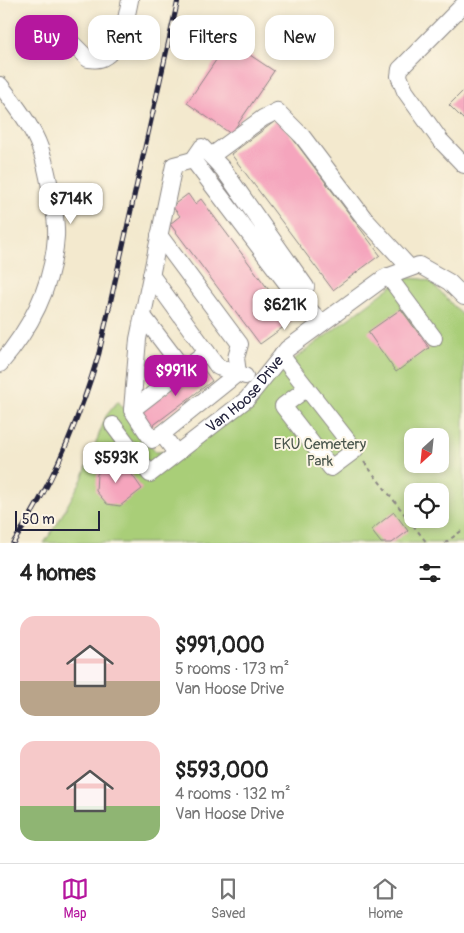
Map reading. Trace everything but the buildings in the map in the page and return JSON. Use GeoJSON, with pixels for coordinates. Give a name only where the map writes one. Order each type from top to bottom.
{"type":"FeatureCollection","features":[{"type":"Feature","properties":{"kind":"street"},"geometry":{"type":"LineString","coordinates":[[78,49],[88,59],[99,60],[109,53],[125,26],[130,0]]}},
{"type":"Feature","properties":{"kind":"street"},"geometry":{"type":"LineString","coordinates":[[464,4],[400,69],[400,76],[405,91],[440,140],[464,165]]}},
{"type":"Feature","properties":{"kind":"street"},"geometry":{"type":"LineString","coordinates":[[0,85],[32,129],[44,159],[54,211],[56,235],[53,256],[40,302],[27,328],[0,364]]}},
{"type":"Feature","properties":{"kind":"street"},"geometry":{"type":"LineString","coordinates":[[211,156],[263,118],[277,111],[302,136],[364,218],[410,268],[418,265],[449,282],[464,297]]}},
{"type":"Feature","properties":{"kind":"street"},"geometry":{"type":"LineString","coordinates":[[238,373],[152,440],[132,410],[138,339],[174,165],[193,160],[202,147],[211,156],[223,169],[306,287],[298,296]]}},
{"type":"Feature","properties":{"kind":"street"},"geometry":{"type":"LineString","coordinates":[[193,160],[298,296],[322,323]]}},
{"type":"Feature","properties":{"kind":"street"},"geometry":{"type":"LineString","coordinates":[[159,235],[240,344],[236,358],[238,373]]}},
{"type":"Feature","properties":{"kind":"street","name":"Van Hoose Drive"},"geometry":{"type":"LineString","coordinates":[[112,425],[150,474],[247,399],[287,349],[388,276],[410,268]]}},
{"type":"Feature","properties":{"kind":"street"},"geometry":{"type":"LineString","coordinates":[[151,275],[218,367],[238,373],[259,384]]}},
{"type":"Feature","properties":{"kind":"street"},"geometry":{"type":"LineString","coordinates":[[388,276],[434,338]]}},
{"type":"Feature","properties":{"kind":"street"},"geometry":{"type":"LineString","coordinates":[[143,316],[184,370]]}},
{"type":"Feature","properties":{"kind":"street"},"geometry":{"type":"LineString","coordinates":[[132,410],[207,352]]}},
{"type":"Feature","properties":{"kind":"street"},"geometry":{"type":"LineString","coordinates":[[282,356],[307,388],[355,450],[331,468],[283,406],[307,388]]}},
{"type":"Feature","properties":{"kind":"street"},"geometry":{"type":"LineString","coordinates":[[162,434],[176,453]]}},
{"type":"Feature","properties":{"kind":"path"},"geometry":{"type":"LineString","coordinates":[[355,450],[427,543]]}},
{"type":"Feature","properties":{"kind":"path"},"geometry":{"type":"LineString","coordinates":[[446,543],[464,529]]}},
{"type":"Feature","properties":{"kind":"green space","name":"EKU Cemetery Park"},"geometry":{"type":"Polygon","coordinates":[[[406,278],[422,279],[431,282],[464,317],[464,543],[44,543],[82,479],[106,416],[118,401],[155,452],[166,452],[396,283],[406,278]]]}},
{"type":"Feature","properties":{"kind":"railway"},"geometry":{"type":"LineString","coordinates":[[13,543],[53,475],[64,451],[83,403],[99,353],[178,0]]}}]}
